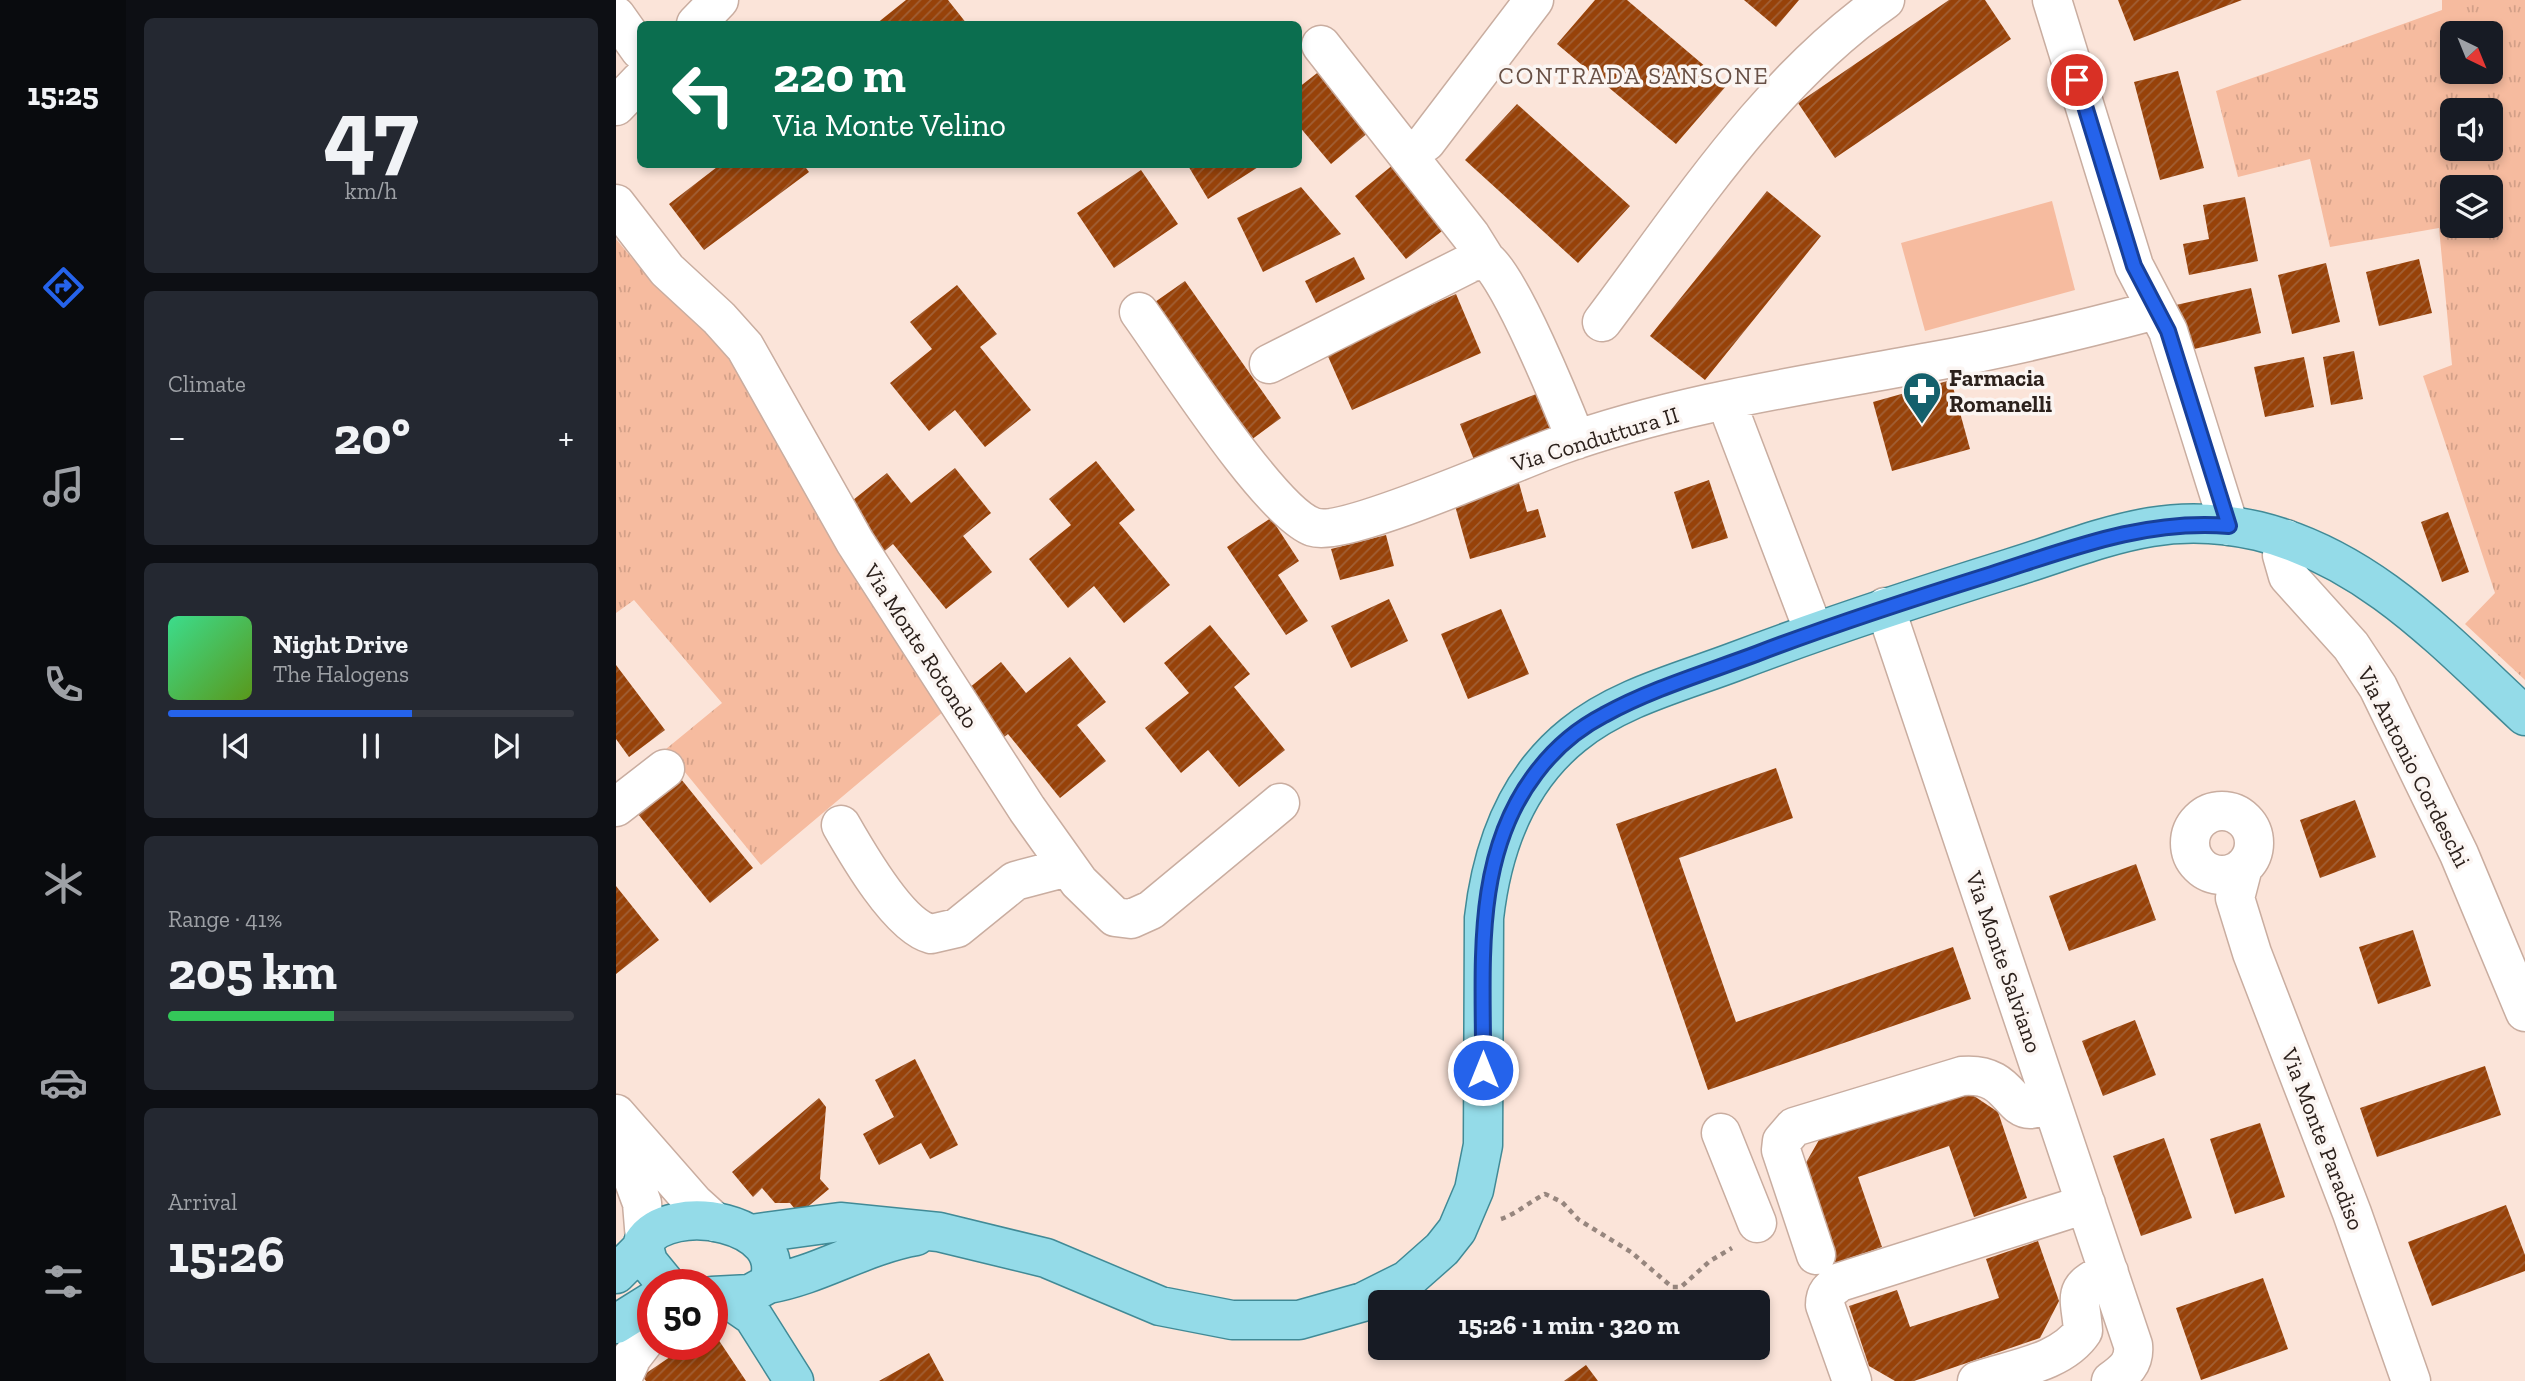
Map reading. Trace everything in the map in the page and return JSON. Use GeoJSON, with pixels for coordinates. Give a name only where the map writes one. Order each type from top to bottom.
{"type":"FeatureCollection","features":[{"type":"Feature","properties":{"kind":"main road"},"geometry":{"type":"LineString","coordinates":[[751,1234],[840,1222],[939,1232],[1046,1258],[1160,1306],[1232,1320],[1276,1322],[1320,1316],[1363,1302],[1407,1280],[1442,1249],[1457,1230],[1474,1190],[1483,1146],[1487,892],[1499,843],[1521,797],[1554,752],[1601,716],[1629,702],[1885,607],[2123,533],[2182,524],[2229,526],[2286,539],[2333,557],[2382,588],[2431,628],[2525,716]]}},
{"type":"Feature","properties":{"kind":"main road"},"geometry":{"type":"LineString","coordinates":[[616,1274],[644,1243],[666,1226],[686,1220],[715,1222],[751,1234],[761,1243],[770,1261],[765,1303],[794,1381]]}},
{"type":"Feature","properties":{"kind":"main road"},"geometry":{"type":"LineString","coordinates":[[728,1296],[746,1295],[766,1286],[809,1274],[886,1242],[939,1232]]}},
{"type":"Feature","properties":{"kind":"main road"},"geometry":{"type":"LineString","coordinates":[[644,1243],[648,1262],[654,1269]]}},
{"type":"Feature","properties":{"kind":"main road"},"geometry":{"type":"LineString","coordinates":[[728,1302],[752,1316],[764,1330],[794,1381]]}},
{"type":"Feature","properties":{"kind":"main road"},"geometry":{"type":"LineString","coordinates":[[616,1324],[637,1311]]}},
{"type":"Feature","properties":{"kind":"street"},"geometry":{"type":"LineString","coordinates":[[699,21],[719,0]]}},
{"type":"Feature","properties":{"kind":"street"},"geometry":{"type":"LineString","coordinates":[[1426,142],[1534,0]]}},
{"type":"Feature","properties":{"kind":"street"},"geometry":{"type":"LineString","coordinates":[[1602,322],[1782,88],[1832,40],[1885,0]]}},
{"type":"Feature","properties":{"kind":"street"},"geometry":{"type":"LineString","coordinates":[[2052,0],[2134,266],[2170,338],[2229,526]]}},
{"type":"Feature","properties":{"kind":"street"},"geometry":{"type":"LineString","coordinates":[[616,16],[637,46]]}},
{"type":"Feature","properties":{"kind":"street"},"geometry":{"type":"LineString","coordinates":[[1321,44],[1496,270],[1576,440]]}},
{"type":"Feature","properties":{"kind":"street"},"geometry":{"type":"LineString","coordinates":[[616,106],[637,84]]}},
{"type":"Feature","properties":{"kind":"street","name":"Via Monte Rotondo"},"geometry":{"type":"LineString","coordinates":[[616,204],[667,271],[719,318],[745,347],[855,542],[1068,867],[1106,911],[1122,919],[1139,917],[1164,901],[1280,803]]}},
{"type":"Feature","properties":{"kind":"street"},"geometry":{"type":"LineString","coordinates":[[1269,364],[1472,262],[1486,260]]}},
{"type":"Feature","properties":{"kind":"street","name":"Via Conduttura II"},"geometry":{"type":"LineString","coordinates":[[1139,312],[1264,485],[1295,516],[1318,528],[1343,527],[1576,440],[1786,386],[2031,342],[2156,310]]}},
{"type":"Feature","properties":{"kind":"street"},"geometry":{"type":"LineString","coordinates":[[1726,401],[1814,632]]}},
{"type":"Feature","properties":{"kind":"street","name":"Via Antonio Cordeschi"},"geometry":{"type":"LineString","coordinates":[[2286,539],[2282,555],[2288,576],[2351,646],[2384,698],[2459,854],[2525,1012]]}},
{"type":"Feature","properties":{"kind":"street","name":"Via Monte Salviano"},"geometry":{"type":"LineString","coordinates":[[1885,607],[2133,1345],[2133,1360],[2111,1381]]}},
{"type":"Feature","properties":{"kind":"street"},"geometry":{"type":"LineString","coordinates":[[616,807],[665,769]]}},
{"type":"Feature","properties":{"kind":"street"},"geometry":{"type":"LineString","coordinates":[[841,825],[893,901],[914,925],[931,934],[957,928],[1015,881],[1068,867]]}},
{"type":"Feature","properties":{"kind":"street","name":"Via Monte Paradiso"},"geometry":{"type":"LineString","coordinates":[[2229,879],[2252,953],[2352,1213],[2411,1381]]}},
{"type":"Feature","properties":{"kind":"street"},"geometry":{"type":"LineString","coordinates":[[1816,1255],[1781,1150],[1782,1140],[1794,1127],[1962,1076],[1990,1077],[2022,1107],[2031,1110],[2052,1102]]}},
{"type":"Feature","properties":{"kind":"street"},"geometry":{"type":"LineString","coordinates":[[616,1114],[694,1203],[715,1222]]}},
{"type":"Feature","properties":{"kind":"street"},"geometry":{"type":"LineString","coordinates":[[616,1133],[642,1203],[644,1243]]}},
{"type":"Feature","properties":{"kind":"street"},"geometry":{"type":"LineString","coordinates":[[1721,1133],[1757,1223]]}},
{"type":"Feature","properties":{"kind":"street"},"geometry":{"type":"LineString","coordinates":[[1740,1181],[1786,1165]]}},
{"type":"Feature","properties":{"kind":"street"},"geometry":{"type":"LineString","coordinates":[[1852,1381],[1825,1305],[1825,1296],[1831,1288],[1840,1282],[2086,1204]]}},
{"type":"Feature","properties":{"kind":"street"},"geometry":{"type":"LineString","coordinates":[[1977,1381],[2062,1353],[2076,1343],[2083,1331],[2077,1300],[2081,1289],[2091,1279],[2109,1272]]}},
{"type":"Feature","properties":{"kind":"street"},"geometry":{"type":"LineString","coordinates":[[621,1381],[637,1351]]}},
{"type":"Feature","properties":{"kind":"path"},"geometry":{"type":"LineString","coordinates":[[1490,1219],[1512,1216],[1517,1208],[1545,1194],[1562,1202],[1579,1220],[1631,1252],[1672,1287],[1681,1287],[1710,1261],[1734,1246],[1757,1223]]}},
{"type":"Feature","properties":{"kind":"green space"},"geometry":{"type":"Polygon","coordinates":[[[2442,0],[2525,0],[2525,680],[2465,624],[2495,593],[2423,376],[2452,365],[2439,228],[2330,247],[2310,159],[2238,177],[2216,91],[2442,10],[2442,0]]]}},
{"type":"Feature","properties":{"kind":"green space"},"geometry":{"type":"Polygon","coordinates":[[[2052,201],[2075,290],[1925,331],[1901,243],[2052,201]]]}},
{"type":"Feature","properties":{"kind":"green space"},"geometry":{"type":"Polygon","coordinates":[[[616,239],[641,269],[716,335],[950,706],[761,865],[666,749],[722,703],[634,600],[616,613],[616,239]]]}},
{"type":"Feature","properties":{"kind":"building"},"geometry":{"type":"Polygon","coordinates":[[[906,0],[948,0],[965,21],[880,21],[906,0]]]}},
{"type":"Feature","properties":{"kind":"building"},"geometry":{"type":"Polygon","coordinates":[[[1595,0],[1627,0],[1727,85],[1676,144],[1557,44],[1595,0]]]}},
{"type":"Feature","properties":{"kind":"building"},"geometry":{"type":"Polygon","coordinates":[[[1744,0],[1799,0],[1776,27],[1744,0]]]}},
{"type":"Feature","properties":{"kind":"building"},"geometry":{"type":"Polygon","coordinates":[[[1949,0],[1985,0],[2011,39],[1835,158],[1798,103],[1949,0]]]}},
{"type":"Feature","properties":{"kind":"building"},"geometry":{"type":"Polygon","coordinates":[[[2118,0],[2242,0],[2134,41],[2118,0]]]}},
{"type":"Feature","properties":{"kind":"building"},"geometry":{"type":"Polygon","coordinates":[[[1321,70],[1370,131],[1331,164],[1302,130],[1302,85],[1321,70]]]}},
{"type":"Feature","properties":{"kind":"building"},"geometry":{"type":"Polygon","coordinates":[[[2178,71],[2204,168],[2160,180],[2134,82],[2178,71]]]}},
{"type":"Feature","properties":{"kind":"building"},"geometry":{"type":"Polygon","coordinates":[[[1517,104],[1630,206],[1578,263],[1465,160],[1517,104]]]}},
{"type":"Feature","properties":{"kind":"building"},"geometry":{"type":"Polygon","coordinates":[[[1394,164],[1446,228],[1406,259],[1355,196],[1394,164]]]}},
{"type":"Feature","properties":{"kind":"building"},"geometry":{"type":"Polygon","coordinates":[[[716,168],[806,168],[809,172],[704,250],[669,204],[716,168]]]}},
{"type":"Feature","properties":{"kind":"building"},"geometry":{"type":"Polygon","coordinates":[[[1189,168],[1257,168],[1208,199],[1189,168]]]}},
{"type":"Feature","properties":{"kind":"building"},"geometry":{"type":"Polygon","coordinates":[[[1141,170],[1178,224],[1114,268],[1077,213],[1141,170]]]}},
{"type":"Feature","properties":{"kind":"building"},"geometry":{"type":"Polygon","coordinates":[[[1301,187],[1341,234],[1263,272],[1237,218],[1301,187]]]}},
{"type":"Feature","properties":{"kind":"building"},"geometry":{"type":"Polygon","coordinates":[[[1767,191],[1821,236],[1705,380],[1650,336],[1767,191]]]}},
{"type":"Feature","properties":{"kind":"building"},"geometry":{"type":"Polygon","coordinates":[[[2245,197],[2258,261],[2189,275],[2183,244],[2209,239],[2203,205],[2245,197]]]}},
{"type":"Feature","properties":{"kind":"building"},"geometry":{"type":"Polygon","coordinates":[[[1354,257],[1365,279],[1316,303],[1305,281],[1354,257]]]}},
{"type":"Feature","properties":{"kind":"building"},"geometry":{"type":"Polygon","coordinates":[[[2419,259],[2432,313],[2379,326],[2366,272],[2419,259]]]}},
{"type":"Feature","properties":{"kind":"building"},"geometry":{"type":"Polygon","coordinates":[[[2326,263],[2340,322],[2292,334],[2278,275],[2326,263]]]}},
{"type":"Feature","properties":{"kind":"building"},"geometry":{"type":"Polygon","coordinates":[[[1185,281],[1281,418],[1251,440],[1155,302],[1185,281]]]}},
{"type":"Feature","properties":{"kind":"building"},"geometry":{"type":"Polygon","coordinates":[[[957,285],[997,334],[980,347],[1031,410],[985,447],[955,410],[929,431],[890,383],[932,349],[910,322],[957,285]]]}},
{"type":"Feature","properties":{"kind":"building"},"geometry":{"type":"Polygon","coordinates":[[[2251,288],[2261,333],[2186,351],[2176,305],[2251,288]]]}},
{"type":"Feature","properties":{"kind":"building"},"geometry":{"type":"Polygon","coordinates":[[[1456,294],[1481,353],[1352,410],[1326,352],[1456,294]]]}},
{"type":"Feature","properties":{"kind":"building"},"geometry":{"type":"Polygon","coordinates":[[[2354,351],[2363,399],[2331,405],[2323,357],[2354,351]]]}},
{"type":"Feature","properties":{"kind":"building"},"geometry":{"type":"Polygon","coordinates":[[[2304,357],[2314,407],[2265,417],[2254,367],[2304,357]]]}},
{"type":"Feature","properties":{"kind":"building","name":"Farmacia Romanelli"},"geometry":{"type":"Polygon","coordinates":[[[1951,380],[1970,449],[1892,471],[1873,402],[1951,380]]]}},
{"type":"Feature","properties":{"kind":"building"},"geometry":{"type":"Polygon","coordinates":[[[1544,391],[1560,431],[1476,465],[1460,424],[1544,391]]]}},
{"type":"Feature","properties":{"kind":"building"},"geometry":{"type":"Polygon","coordinates":[[[1096,461],[1135,510],[1119,523],[1170,585],[1124,623],[1094,586],[1068,608],[1029,559],[1071,525],[1049,499],[1096,461]]]}},
{"type":"Feature","properties":{"kind":"building"},"geometry":{"type":"Polygon","coordinates":[[[955,468],[991,513],[963,536],[992,572],[946,609],[893,544],[881,554],[843,508],[887,473],[911,503],[955,468]]]}},
{"type":"Feature","properties":{"kind":"building"},"geometry":{"type":"Polygon","coordinates":[[[1517,476],[1527,512],[1538,509],[1546,537],[1470,559],[1452,495],[1517,476]]]}},
{"type":"Feature","properties":{"kind":"building"},"geometry":{"type":"Polygon","coordinates":[[[1709,480],[1728,538],[1692,549],[1674,492],[1709,480]]]}},
{"type":"Feature","properties":{"kind":"building"},"geometry":{"type":"Polygon","coordinates":[[[2448,512],[2469,572],[2442,582],[2421,522],[2448,512]]]}},
{"type":"Feature","properties":{"kind":"building"},"geometry":{"type":"Polygon","coordinates":[[[1271,518],[1299,561],[1278,575],[1308,621],[1286,635],[1227,547],[1271,518]]]}},
{"type":"Feature","properties":{"kind":"building"},"geometry":{"type":"Polygon","coordinates":[[[1386,535],[1394,566],[1340,580],[1331,549],[1386,535]]]}},
{"type":"Feature","properties":{"kind":"building"},"geometry":{"type":"Polygon","coordinates":[[[1389,599],[1408,641],[1351,668],[1331,626],[1389,599]]]}},
{"type":"Feature","properties":{"kind":"building"},"geometry":{"type":"Polygon","coordinates":[[[1501,609],[1529,674],[1468,699],[1441,634],[1501,609]]]}},
{"type":"Feature","properties":{"kind":"building"},"geometry":{"type":"Polygon","coordinates":[[[1210,625],[1250,674],[1234,687],[1285,750],[1239,787],[1208,750],[1181,773],[1145,728],[1189,693],[1164,663],[1210,625]]]}},
{"type":"Feature","properties":{"kind":"building"},"geometry":{"type":"Polygon","coordinates":[[[1070,657],[1106,702],[1077,725],[1106,761],[1060,798],[1008,734],[995,744],[958,697],[1001,662],[1026,693],[1070,657]]]}},
{"type":"Feature","properties":{"kind":"building"},"geometry":{"type":"Polygon","coordinates":[[[616,665],[665,730],[629,757],[616,739],[616,665]]]}},
{"type":"Feature","properties":{"kind":"building"},"geometry":{"type":"Polygon","coordinates":[[[1776,768],[1793,818],[1679,858],[1736,1022],[1953,947],[1971,999],[1708,1090],[1616,824],[1776,768]]]}},
{"type":"Feature","properties":{"kind":"building"},"geometry":{"type":"Polygon","coordinates":[[[681,779],[753,868],[710,903],[638,814],[681,779]]]}},
{"type":"Feature","properties":{"kind":"building"},"geometry":{"type":"Polygon","coordinates":[[[2355,800],[2376,857],[2320,878],[2300,820],[2355,800]]]}},
{"type":"Feature","properties":{"kind":"building"},"geometry":{"type":"Polygon","coordinates":[[[2136,864],[2156,920],[2069,951],[2049,896],[2136,864]]]}},
{"type":"Feature","properties":{"kind":"building"},"geometry":{"type":"Polygon","coordinates":[[[616,886],[659,940],[616,974],[616,886]]]}},
{"type":"Feature","properties":{"kind":"building"},"geometry":{"type":"Polygon","coordinates":[[[2413,930],[2431,986],[2378,1004],[2359,947],[2413,930]]]}},
{"type":"Feature","properties":{"kind":"building"},"geometry":{"type":"Polygon","coordinates":[[[2135,1020],[2156,1075],[2103,1096],[2082,1041],[2135,1020]]]}},
{"type":"Feature","properties":{"kind":"building"},"geometry":{"type":"Polygon","coordinates":[[[915,1059],[958,1145],[930,1159],[921,1143],[879,1165],[863,1134],[894,1117],[875,1080],[915,1059]]]}},
{"type":"Feature","properties":{"kind":"building"},"geometry":{"type":"Polygon","coordinates":[[[2485,1066],[2501,1115],[2377,1157],[2360,1108],[2485,1066]]]}},
{"type":"Feature","properties":{"kind":"building"},"geometry":{"type":"Polygon","coordinates":[[[1965,1090],[1998,1112],[2027,1198],[1974,1217],[1949,1146],[1858,1177],[1882,1247],[1832,1264],[1800,1173],[1819,1140],[1965,1090]]]}},
{"type":"Feature","properties":{"kind":"building"},"geometry":{"type":"Polygon","coordinates":[[[819,1098],[826,1107],[820,1179],[829,1189],[799,1214],[790,1203],[775,1203],[762,1188],[753,1197],[732,1172],[819,1098]]]}},
{"type":"Feature","properties":{"kind":"building"},"geometry":{"type":"Polygon","coordinates":[[[2260,1123],[2285,1197],[2235,1214],[2210,1139],[2260,1123]]]}},
{"type":"Feature","properties":{"kind":"building"},"geometry":{"type":"Polygon","coordinates":[[[2164,1138],[2192,1218],[2141,1236],[2113,1156],[2164,1138]]]}},
{"type":"Feature","properties":{"kind":"building"},"geometry":{"type":"Polygon","coordinates":[[[2506,1205],[2525,1255],[2525,1271],[2432,1306],[2408,1242],[2506,1205]]]}},
{"type":"Feature","properties":{"kind":"building"},"geometry":{"type":"Polygon","coordinates":[[[2038,1241],[2059,1301],[2040,1338],[1914,1381],[1895,1381],[1869,1366],[1849,1306],[1897,1290],[1910,1327],[1999,1298],[1986,1259],[2038,1241]]]}},
{"type":"Feature","properties":{"kind":"building"},"geometry":{"type":"Polygon","coordinates":[[[2263,1278],[2288,1349],[2201,1380],[2176,1308],[2263,1278]]]}},
{"type":"Feature","properties":{"kind":"building"},"geometry":{"type":"Polygon","coordinates":[[[929,1353],[944,1381],[879,1381],[929,1353]]]}},
{"type":"Feature","properties":{"kind":"building"},"geometry":{"type":"Polygon","coordinates":[[[728,1354],[746,1381],[646,1381],[642,1376],[666,1360],[728,1360],[728,1354]]]}},
{"type":"Feature","properties":{"kind":"building"},"geometry":{"type":"Polygon","coordinates":[[[1586,1365],[1598,1381],[1564,1381],[1586,1365]]]}},
{"type":"Feature","properties":{"kind":"place","name":"Farmacia Romanelli"},"geometry":{"type":"Point","coordinates":[1922,425]}},
{"type":"Feature","properties":{"kind":"district","name":"CONTRADA SANSONE"},"geometry":{"type":"Point","coordinates":[1634,75]}},
{"type":"Feature","properties":{"kind":"route"},"geometry":{"type":"LineString","coordinates":[[1483,1070],[1484,918],[1487,892],[1499,843],[1508,820],[1535,774],[1575,733],[1629,702],[1885,607],[2123,533],[2182,524],[2229,526],[2168,331],[2134,266],[2077,80]]}}]}
